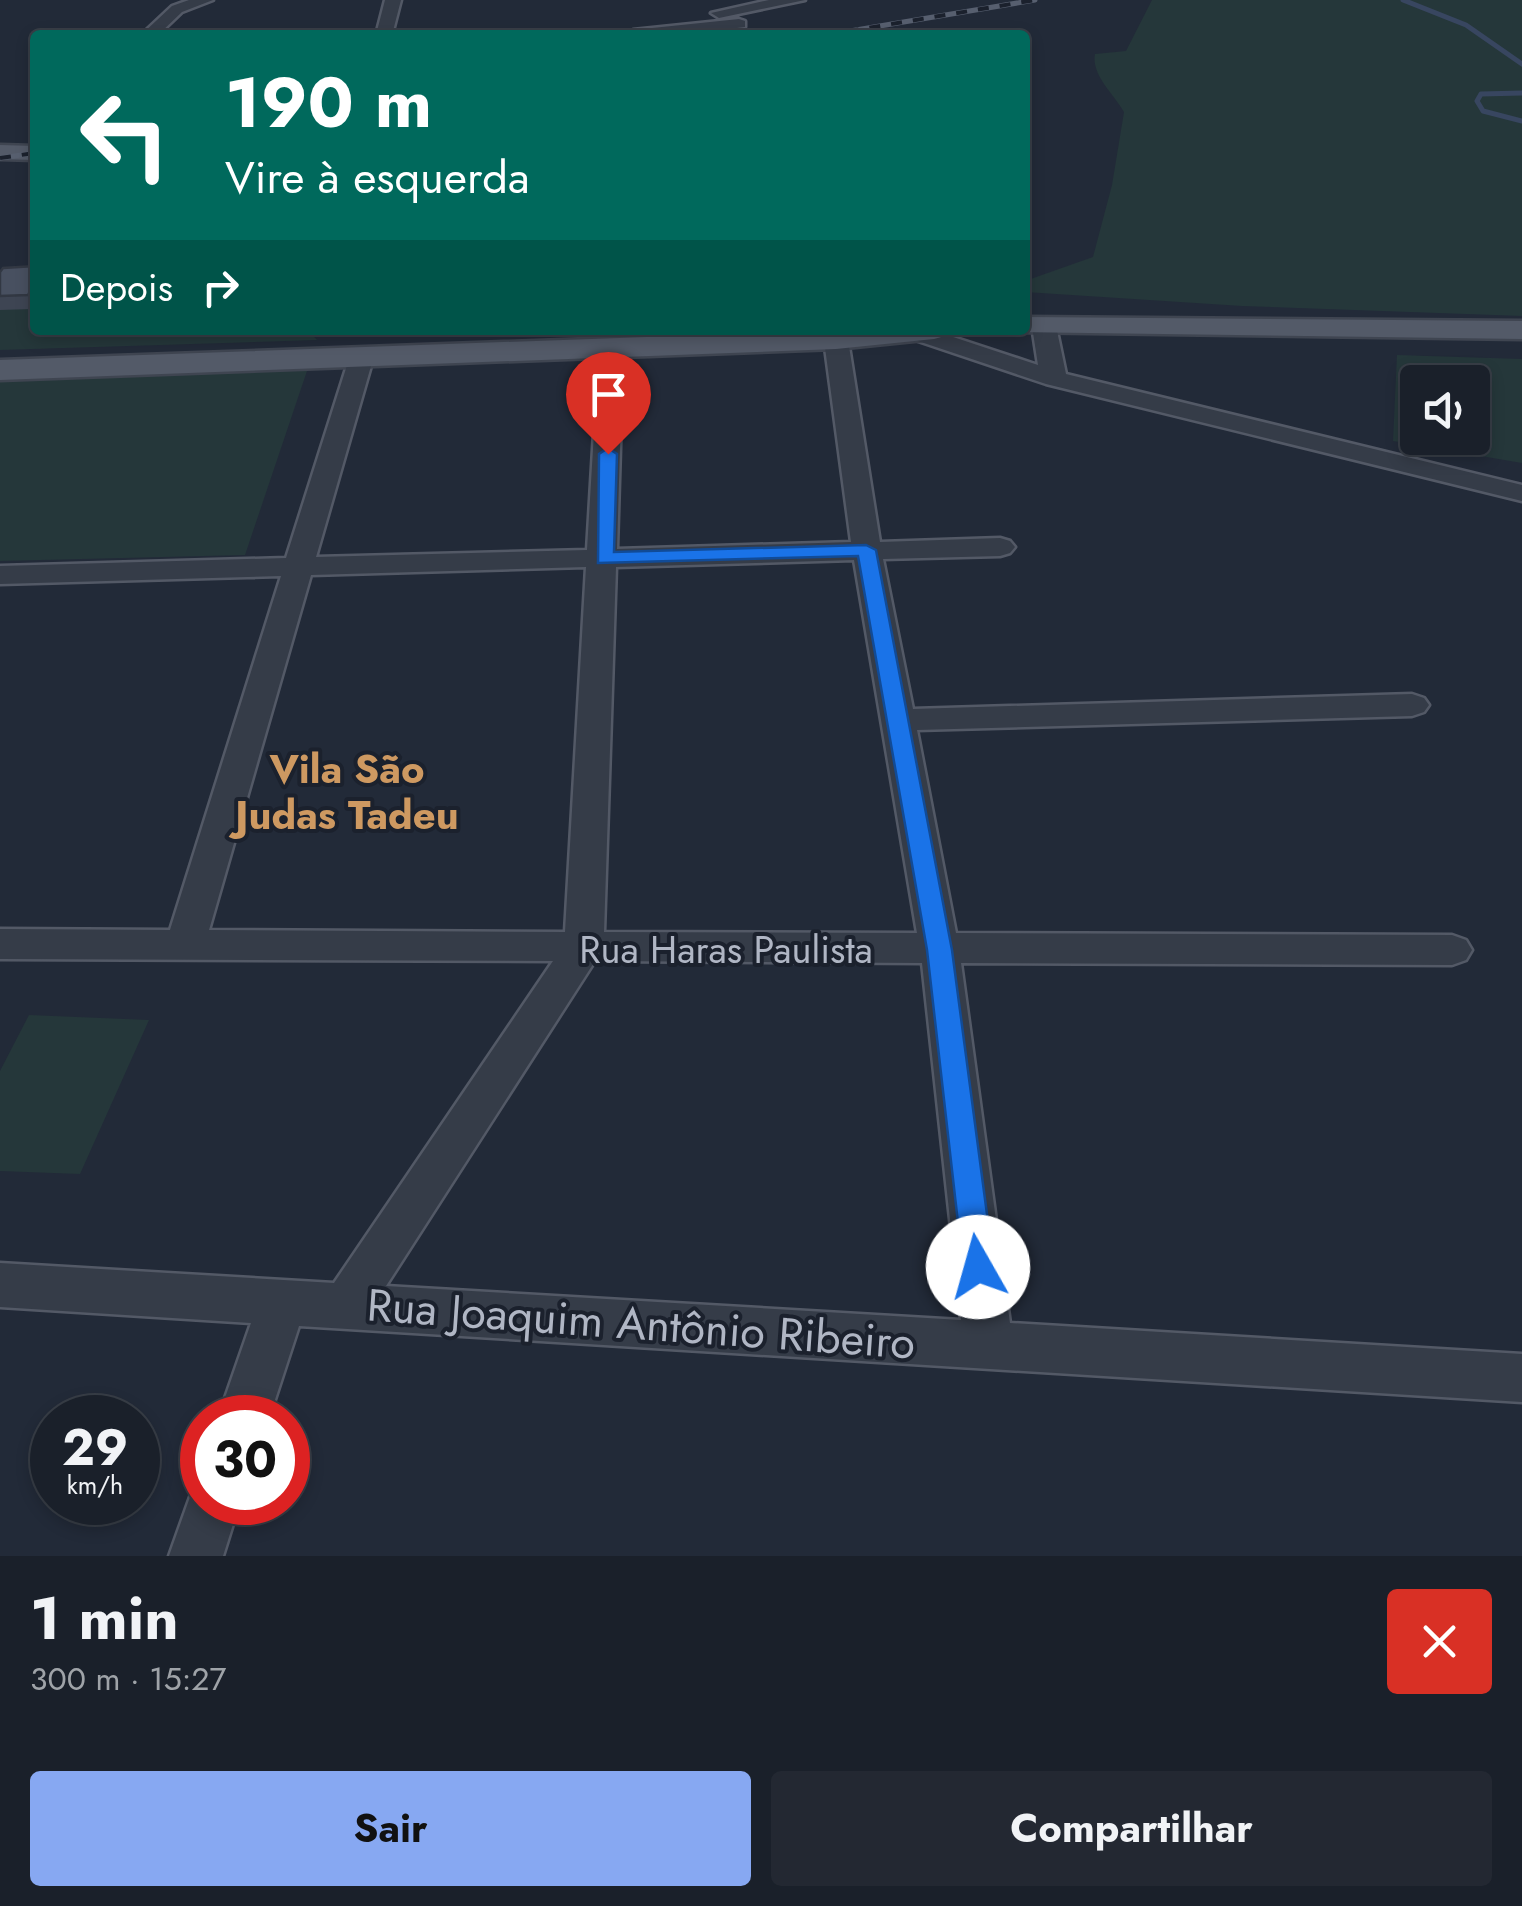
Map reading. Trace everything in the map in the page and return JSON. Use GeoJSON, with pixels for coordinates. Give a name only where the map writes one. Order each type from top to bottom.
{"type":"FeatureCollection","features":[{"type":"Feature","properties":{"kind":"main road"},"geometry":{"type":"LineString","coordinates":[[0,152],[30,153]]}},
{"type":"Feature","properties":{"kind":"main road"},"geometry":{"type":"LineString","coordinates":[[1030,314],[1256,326],[1522,330]]}},
{"type":"Feature","properties":{"kind":"main road"},"geometry":{"type":"LineString","coordinates":[[0,370],[360,359],[836,340],[877,335]]}},
{"type":"Feature","properties":{"kind":"street"},"geometry":{"type":"LineString","coordinates":[[154,30],[177,9],[205,0]]}},
{"type":"Feature","properties":{"kind":"street"},"geometry":{"type":"LineString","coordinates":[[192,22],[213,0]]}},
{"type":"Feature","properties":{"kind":"street"},"geometry":{"type":"LineString","coordinates":[[384,30],[393,0]]}},
{"type":"Feature","properties":{"kind":"street"},"geometry":{"type":"LineString","coordinates":[[752,30],[713,10],[797,0]]}},
{"type":"Feature","properties":{"kind":"street"},"geometry":{"type":"LineString","coordinates":[[681,30],[739,24]]}},
{"type":"Feature","properties":{"kind":"street"},"geometry":{"type":"LineString","coordinates":[[1030,314],[1055,380]]}},
{"type":"Feature","properties":{"kind":"street"},"geometry":{"type":"LineString","coordinates":[[922,335],[1055,380],[1522,493]]}},
{"type":"Feature","properties":{"kind":"street"},"geometry":{"type":"LineString","coordinates":[[836,340],[866,550],[940,950],[988,1346]]}},
{"type":"Feature","properties":{"kind":"street"},"geometry":{"type":"LineString","coordinates":[[346,1305],[584,948],[611,348]]}},
{"type":"Feature","properties":{"kind":"street"},"geometry":{"type":"LineString","coordinates":[[185,945],[360,359]]}},
{"type":"Feature","properties":{"kind":"street"},"geometry":{"type":"LineString","coordinates":[[0,575],[1000,547]]}},
{"type":"Feature","properties":{"kind":"street"},"geometry":{"type":"LineString","coordinates":[[898,720],[1412,705]]}},
{"type":"Feature","properties":{"kind":"street","name":"Rua Haras Paulista"},"geometry":{"type":"LineString","coordinates":[[0,944],[1452,950]]}},
{"type":"Feature","properties":{"kind":"street","name":"Rua Joaquim Antônio Ribeiro"},"geometry":{"type":"LineString","coordinates":[[0,1285],[1522,1378]]}},
{"type":"Feature","properties":{"kind":"street"},"geometry":{"type":"LineString","coordinates":[[251,1395],[283,1300]]}},
{"type":"Feature","properties":{"kind":"street"},"geometry":{"type":"LineString","coordinates":[[196,1556],[206,1525]]}},
{"type":"Feature","properties":{"kind":"shaded area"},"geometry":{"type":"Polygon","coordinates":[[[1152,0],[1522,0],[1522,316],[1242,306],[1030,292],[1030,279],[1093,257],[1112,185],[1124,112],[1096,69],[1095,54],[1126,51],[1152,0]]]}},
{"type":"Feature","properties":{"kind":"shaded area"},"geometry":{"type":"Polygon","coordinates":[[[30,277],[30,335],[312,335],[317,340],[0,350],[0,278],[30,277]]]}},
{"type":"Feature","properties":{"kind":"shaded area"},"geometry":{"type":"Polygon","coordinates":[[[1397,355],[1522,359],[1522,463],[1475,455],[1490,455],[1490,365],[1400,365],[1400,442],[1393,441],[1397,355]]]}},
{"type":"Feature","properties":{"kind":"shaded area"},"geometry":{"type":"Polygon","coordinates":[[[308,368],[245,555],[0,561],[0,376],[308,368]]]}},
{"type":"Feature","properties":{"kind":"shaded area"},"geometry":{"type":"Polygon","coordinates":[[[29,1015],[149,1020],[80,1174],[0,1171],[0,1071],[29,1015]]]}},
{"type":"Feature","properties":{"kind":"building"},"geometry":{"type":"Polygon","coordinates":[[[30,266],[28,295],[0,296],[3,268],[30,266]]]}},
{"type":"Feature","properties":{"kind":"waterway"},"geometry":{"type":"LineString","coordinates":[[1403,0],[1466,25],[1522,64]]}},
{"type":"Feature","properties":{"kind":"waterway"},"geometry":{"type":"LineString","coordinates":[[1522,93],[1481,94],[1477,101],[1483,111],[1522,121]]}},
{"type":"Feature","properties":{"kind":"railway"},"geometry":{"type":"LineString","coordinates":[[856,30],[1035,0]]}},
{"type":"Feature","properties":{"kind":"railway"},"geometry":{"type":"LineString","coordinates":[[0,158],[30,154]]}},
{"type":"Feature","properties":{"kind":"district","name":"Vila São Judas Tadeu"},"geometry":{"type":"Point","coordinates":[347,792]}},
{"type":"Feature","properties":{"kind":"route"},"geometry":{"type":"LineString","coordinates":[[608,454],[604,558],[866,550],[940,950],[978,1267]]}}]}
